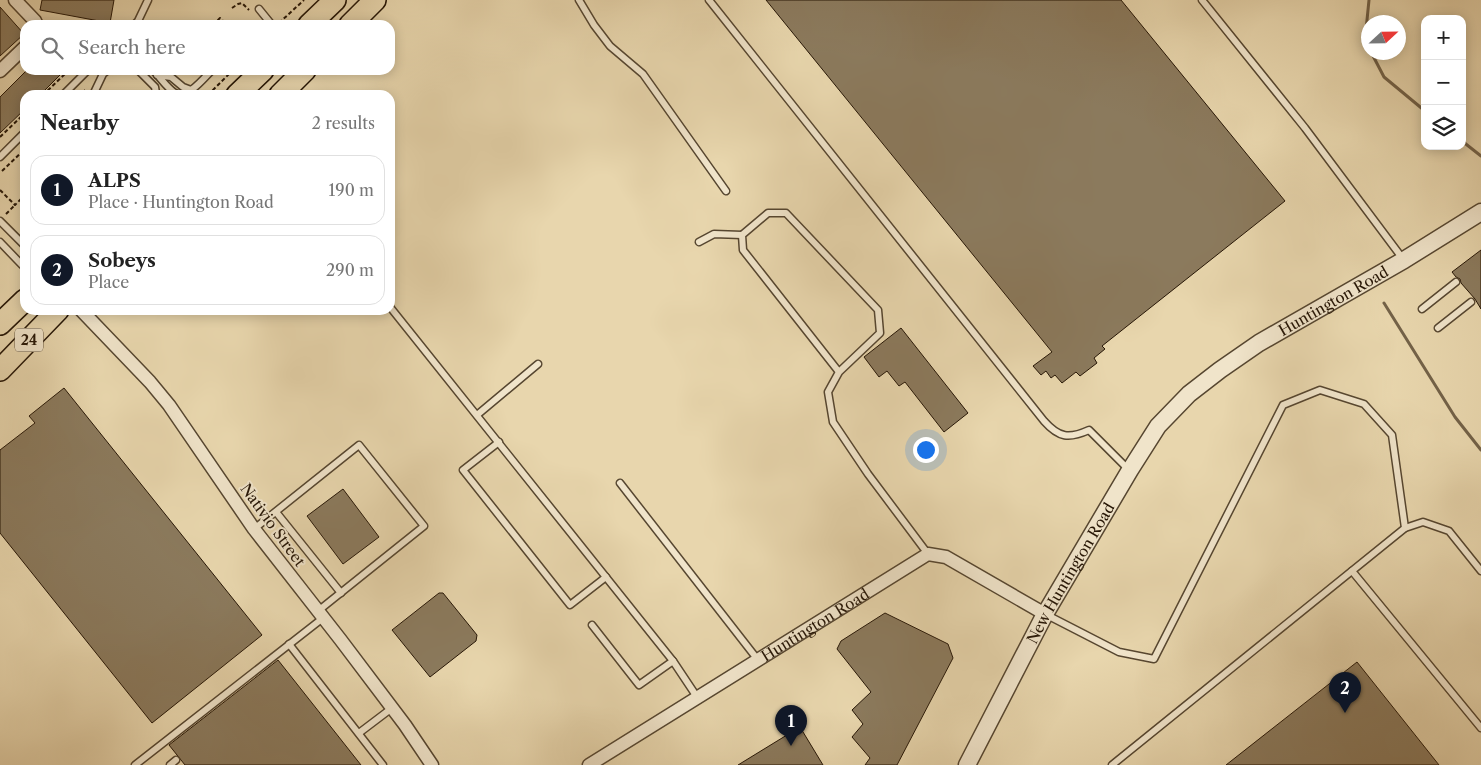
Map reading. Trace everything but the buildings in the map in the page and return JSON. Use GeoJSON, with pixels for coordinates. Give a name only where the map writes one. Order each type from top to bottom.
{"type":"FeatureCollection","features":[{"type":"Feature","properties":{"kind":"main road"},"geometry":{"type":"LineString","coordinates":[[313,20],[335,0]]}},
{"type":"Feature","properties":{"kind":"main road"},"geometry":{"type":"LineString","coordinates":[[355,20],[376,0]]}},
{"type":"Feature","properties":{"kind":"main road"},"geometry":{"type":"LineString","coordinates":[[242,90],[258,75]]}},
{"type":"Feature","properties":{"kind":"main road"},"geometry":{"type":"LineString","coordinates":[[285,90],[300,75]]}},
{"type":"Feature","properties":{"kind":"main road","name":"24"},"geometry":{"type":"LineString","coordinates":[[0,324],[20,305]]}},
{"type":"Feature","properties":{"kind":"main road","name":"24"},"geometry":{"type":"LineString","coordinates":[[0,370],[53,315]]}},
{"type":"Feature","properties":{"kind":"street"},"geometry":{"type":"LineString","coordinates":[[15,0],[34,20]]}},
{"type":"Feature","properties":{"kind":"street"},"geometry":{"type":"LineString","coordinates":[[0,71],[20,52]]}},
{"type":"Feature","properties":{"kind":"street","name":"Huntington Road"},"geometry":{"type":"LineString","coordinates":[[1189,394],[1259,343],[1404,260],[1481,212]]}},
{"type":"Feature","properties":{"kind":"street","name":"Nativio Street"},"geometry":{"type":"LineString","coordinates":[[86,315],[139,370],[169,405],[254,529],[392,708],[432,765]]}},
{"type":"Feature","properties":{"kind":"street","name":"New Huntington Road"},"geometry":{"type":"LineString","coordinates":[[967,765],[1045,614],[1130,470],[1158,426],[1189,394]]}},
{"type":"Feature","properties":{"kind":"street"},"geometry":{"type":"LineString","coordinates":[[928,554],[946,558],[1045,614]]}},
{"type":"Feature","properties":{"kind":"street","name":"Huntington Road"},"geometry":{"type":"LineString","coordinates":[[594,764],[697,697],[928,554]]}},
{"type":"Feature","properties":{"kind":"lane"},"geometry":{"type":"LineString","coordinates":[[138,20],[148,0]]}},
{"type":"Feature","properties":{"kind":"lane"},"geometry":{"type":"LineString","coordinates":[[579,0],[594,25],[610,46],[643,74],[726,191]]}},
{"type":"Feature","properties":{"kind":"lane"},"geometry":{"type":"LineString","coordinates":[[709,0],[1044,421],[1054,432],[1063,435],[1078,435],[1089,430],[1130,470]]}},
{"type":"Feature","properties":{"kind":"lane"},"geometry":{"type":"LineString","coordinates":[[1202,0],[1305,128],[1404,260]]}},
{"type":"Feature","properties":{"kind":"lane"},"geometry":{"type":"LineString","coordinates":[[259,10],[269,20]]}},
{"type":"Feature","properties":{"kind":"lane"},"geometry":{"type":"LineString","coordinates":[[68,90],[83,75]]}},
{"type":"Feature","properties":{"kind":"lane"},"geometry":{"type":"LineString","coordinates":[[95,90],[103,75]]}},
{"type":"Feature","properties":{"kind":"lane"},"geometry":{"type":"LineString","coordinates":[[143,75],[155,90]]}},
{"type":"Feature","properties":{"kind":"lane"},"geometry":{"type":"LineString","coordinates":[[158,75],[173,90]]}},
{"type":"Feature","properties":{"kind":"lane"},"geometry":{"type":"LineString","coordinates":[[191,90],[207,75]]}},
{"type":"Feature","properties":{"kind":"lane"},"geometry":{"type":"LineString","coordinates":[[0,157],[20,137]]}},
{"type":"Feature","properties":{"kind":"lane"},"geometry":{"type":"LineString","coordinates":[[699,242],[714,234],[742,235],[768,213],[786,213],[878,310],[880,333],[839,372],[828,392],[833,422],[868,474],[928,554]]}},
{"type":"Feature","properties":{"kind":"lane"},"geometry":{"type":"LineString","coordinates":[[0,221],[20,241]]}},
{"type":"Feature","properties":{"kind":"lane"},"geometry":{"type":"LineString","coordinates":[[742,235],[743,250],[839,372]]}},
{"type":"Feature","properties":{"kind":"lane"},"geometry":{"type":"LineString","coordinates":[[0,242],[20,263]]}},
{"type":"Feature","properties":{"kind":"lane"},"geometry":{"type":"LineString","coordinates":[[1422,309],[1456,282]]}},
{"type":"Feature","properties":{"kind":"lane"},"geometry":{"type":"LineString","coordinates":[[1438,328],[1471,302]]}},
{"type":"Feature","properties":{"kind":"lane"},"geometry":{"type":"LineString","coordinates":[[395,313],[673,661],[697,697]]}},
{"type":"Feature","properties":{"kind":"lane"},"geometry":{"type":"LineString","coordinates":[[477,415],[538,364]]}},
{"type":"Feature","properties":{"kind":"lane"},"geometry":{"type":"LineString","coordinates":[[1045,614],[1119,652],[1154,659],[1283,405],[1320,390],[1364,404],[1392,435],[1405,528]]}},
{"type":"Feature","properties":{"kind":"lane"},"geometry":{"type":"LineString","coordinates":[[499,442],[463,470],[570,605],[606,577]]}},
{"type":"Feature","properties":{"kind":"lane"},"geometry":{"type":"LineString","coordinates":[[135,765],[290,644],[341,593],[424,526],[359,445],[254,529]]}},
{"type":"Feature","properties":{"kind":"lane"},"geometry":{"type":"LineString","coordinates":[[620,483],[758,660]]}},
{"type":"Feature","properties":{"kind":"lane"},"geometry":{"type":"LineString","coordinates":[[276,512],[341,593]]}},
{"type":"Feature","properties":{"kind":"lane"},"geometry":{"type":"LineString","coordinates":[[1112,765],[1405,528],[1423,522],[1449,532],[1481,571]]}},
{"type":"Feature","properties":{"kind":"lane"},"geometry":{"type":"LineString","coordinates":[[1352,571],[1481,728]]}},
{"type":"Feature","properties":{"kind":"lane"},"geometry":{"type":"LineString","coordinates":[[592,624],[639,685],[673,661]]}},
{"type":"Feature","properties":{"kind":"lane"},"geometry":{"type":"LineString","coordinates":[[290,644],[383,765]]}},
{"type":"Feature","properties":{"kind":"lane"},"geometry":{"type":"LineString","coordinates":[[359,733],[392,708]]}},
{"type":"Feature","properties":{"kind":"lane"},"geometry":{"type":"LineString","coordinates":[[170,765],[176,760]]}},
{"type":"Feature","properties":{"kind":"path"},"geometry":{"type":"LineString","coordinates":[[280,20],[304,0]]}},
{"type":"Feature","properties":{"kind":"path"},"geometry":{"type":"LineString","coordinates":[[232,8],[242,3],[251,12]]}},
{"type":"Feature","properties":{"kind":"path"},"geometry":{"type":"LineString","coordinates":[[48,90],[64,75]]}},
{"type":"Feature","properties":{"kind":"path"},"geometry":{"type":"LineString","coordinates":[[213,90],[228,75]]}},
{"type":"Feature","properties":{"kind":"path"},"geometry":{"type":"LineString","coordinates":[[0,137],[20,118]]}},
{"type":"Feature","properties":{"kind":"path"},"geometry":{"type":"LineString","coordinates":[[2,171],[20,154]]}},
{"type":"Feature","properties":{"kind":"path"},"geometry":{"type":"LineString","coordinates":[[0,190],[15,205],[20,200]]}},
{"type":"Feature","properties":{"kind":"waterway"},"geometry":{"type":"LineString","coordinates":[[1368,15],[1369,0]]}},
{"type":"Feature","properties":{"kind":"waterway"},"geometry":{"type":"LineString","coordinates":[[1375,60],[1384,77],[1421,108]]}},
{"type":"Feature","properties":{"kind":"waterway"},"geometry":{"type":"LineString","coordinates":[[1466,144],[1481,156]]}},
{"type":"Feature","properties":{"kind":"waterway"},"geometry":{"type":"LineString","coordinates":[[1384,303],[1455,417],[1481,450]]}},
{"type":"Feature","properties":{"kind":"place","name":"Sobeys"},"geometry":{"type":"Point","coordinates":[1345,713]}},
{"type":"Feature","properties":{"kind":"place","name":"ALPS"},"geometry":{"type":"Point","coordinates":[791,746]}}]}
